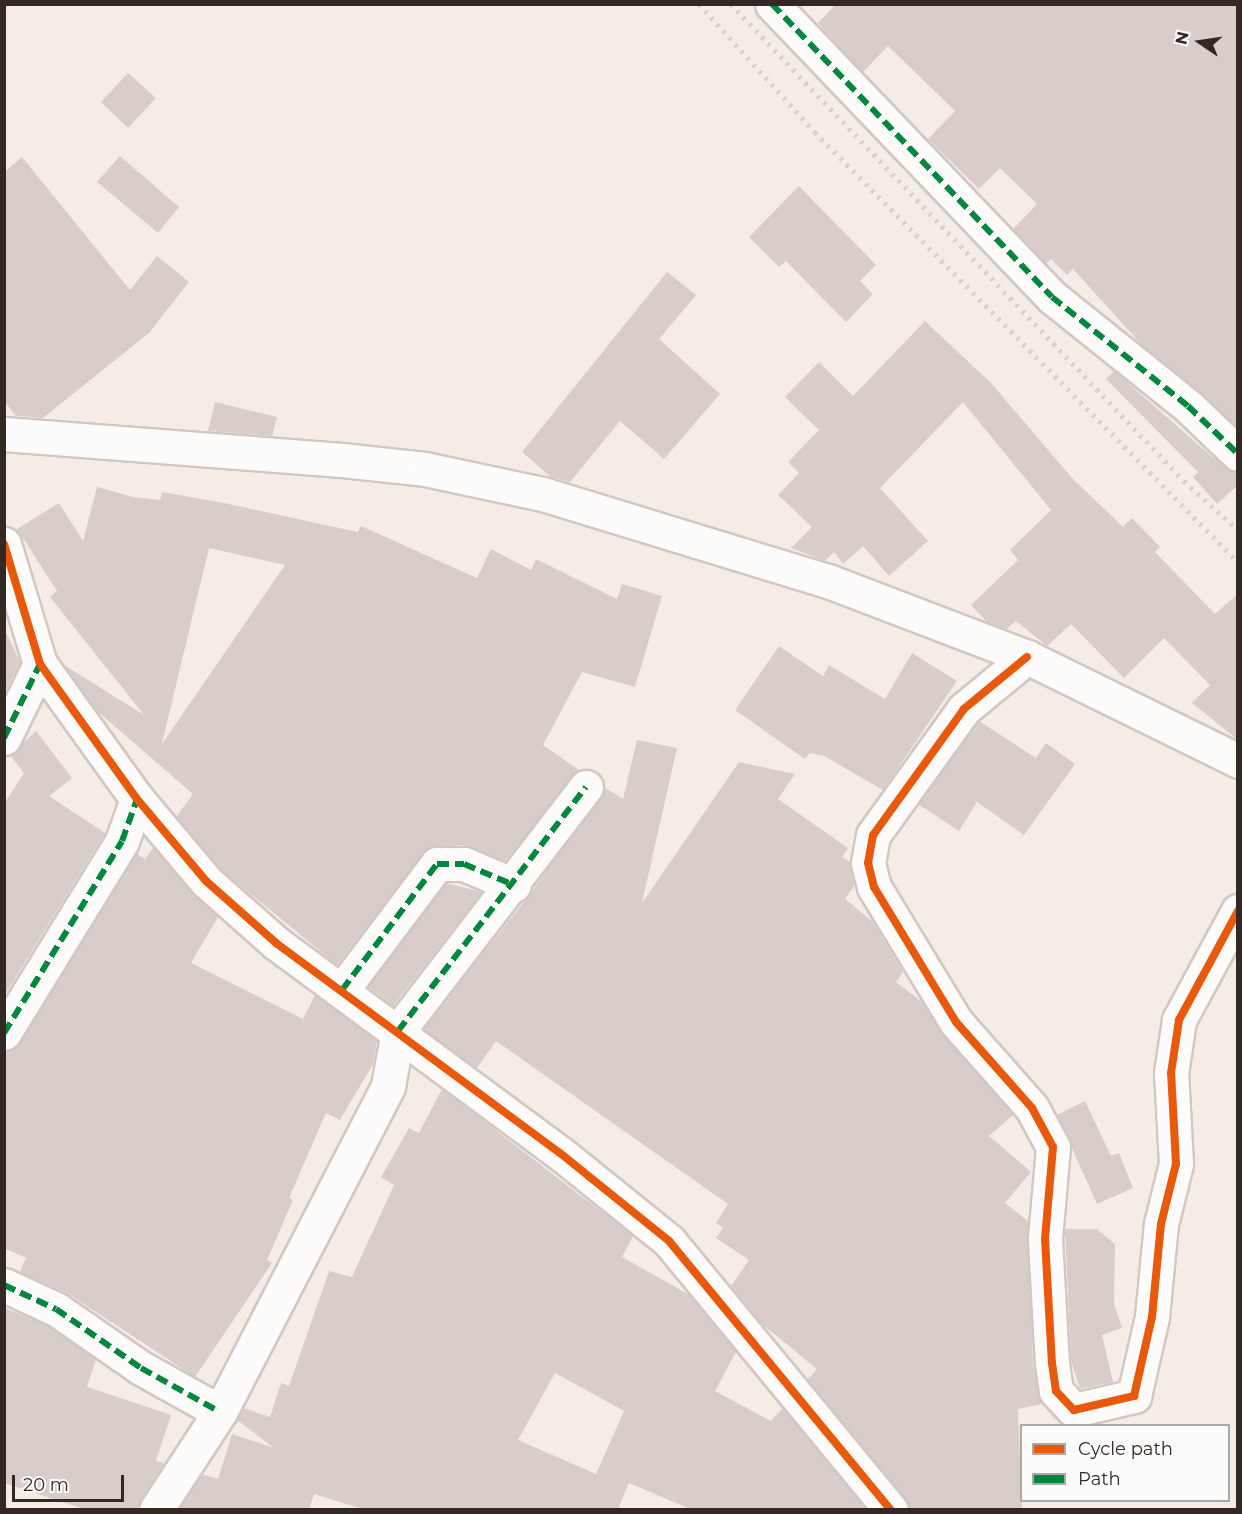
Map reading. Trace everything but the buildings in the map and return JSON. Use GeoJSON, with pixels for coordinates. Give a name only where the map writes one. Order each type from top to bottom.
{"type":"FeatureCollection","features":[{"type":"Feature","properties":{"kind":"street"},"geometry":{"type":"LineString","coordinates":[[772,4],[1052,297],[1188,406],[1238,454]]}},
{"type":"Feature","properties":{"kind":"street"},"geometry":{"type":"LineString","coordinates":[[4,434],[342,460],[425,470],[543,494],[828,581],[1027,657],[1238,761]]}},
{"type":"Feature","properties":{"kind":"street"},"geometry":{"type":"LineString","coordinates":[[4,544],[40,664],[136,799],[241,914],[398,1031],[669,1241],[891,1509]]}},
{"type":"Feature","properties":{"kind":"street"},"geometry":{"type":"LineString","coordinates":[[1027,657],[964,709],[873,836],[868,863],[874,887],[956,1022],[1046,1128],[1053,1147],[1045,1239],[1052,1363],[1056,1391],[1074,1410],[1134,1396],[1176,1164],[1171,1073],[1179,1020],[1238,911]]}},
{"type":"Feature","properties":{"kind":"street"},"geometry":{"type":"LineString","coordinates":[[4,738],[40,664]]}},
{"type":"Feature","properties":{"kind":"street"},"geometry":{"type":"LineString","coordinates":[[156,1509],[220,1412],[388,1086],[398,1031],[514,885],[586,787]]}},
{"type":"Feature","properties":{"kind":"street"},"geometry":{"type":"LineString","coordinates":[[4,1033],[122,841],[136,799]]}},
{"type":"Feature","properties":{"kind":"street"},"geometry":{"type":"LineString","coordinates":[[342,990],[437,864],[464,864],[514,885]]}},
{"type":"Feature","properties":{"kind":"street"},"geometry":{"type":"LineString","coordinates":[[4,1285],[56,1309],[141,1368],[220,1412]]}},
{"type":"Feature","properties":{"kind":"railway"},"geometry":{"type":"LineString","coordinates":[[699,4],[815,132],[1238,562]]}},
{"type":"Feature","properties":{"kind":"railway"},"geometry":{"type":"LineString","coordinates":[[731,4],[1184,481],[1238,530]]}},
{"type":"Feature","properties":{"kind":"marked path"},"geometry":{"type":"LineString","coordinates":[[772,4],[1052,297],[1188,406],[1238,454]]}},
{"type":"Feature","properties":{"kind":"marked path"},"geometry":{"type":"LineString","coordinates":[[4,738],[40,664]]}},
{"type":"Feature","properties":{"kind":"marked path"},"geometry":{"type":"LineString","coordinates":[[398,1031],[586,787]]}},
{"type":"Feature","properties":{"kind":"marked path"},"geometry":{"type":"LineString","coordinates":[[4,1033],[122,841],[137,799]]}},
{"type":"Feature","properties":{"kind":"marked path"},"geometry":{"type":"LineString","coordinates":[[342,990],[437,864],[464,864],[514,885]]}},
{"type":"Feature","properties":{"kind":"marked path"},"geometry":{"type":"LineString","coordinates":[[4,1285],[56,1309],[141,1368],[220,1412]]}},
{"type":"Feature","properties":{"kind":"cycle path"},"geometry":{"type":"LineString","coordinates":[[4,544],[40,664],[137,799],[206,881],[276,943],[560,1153],[669,1241],[891,1510]]}},
{"type":"Feature","properties":{"kind":"cycle path"},"geometry":{"type":"LineString","coordinates":[[1027,657],[964,709],[873,835],[868,863],[874,887],[956,1022],[1032,1108],[1053,1147],[1045,1239],[1052,1363],[1056,1391],[1074,1410],[1134,1396],[1152,1317],[1161,1224],[1176,1164],[1171,1073],[1179,1020],[1238,911]]}}]}
